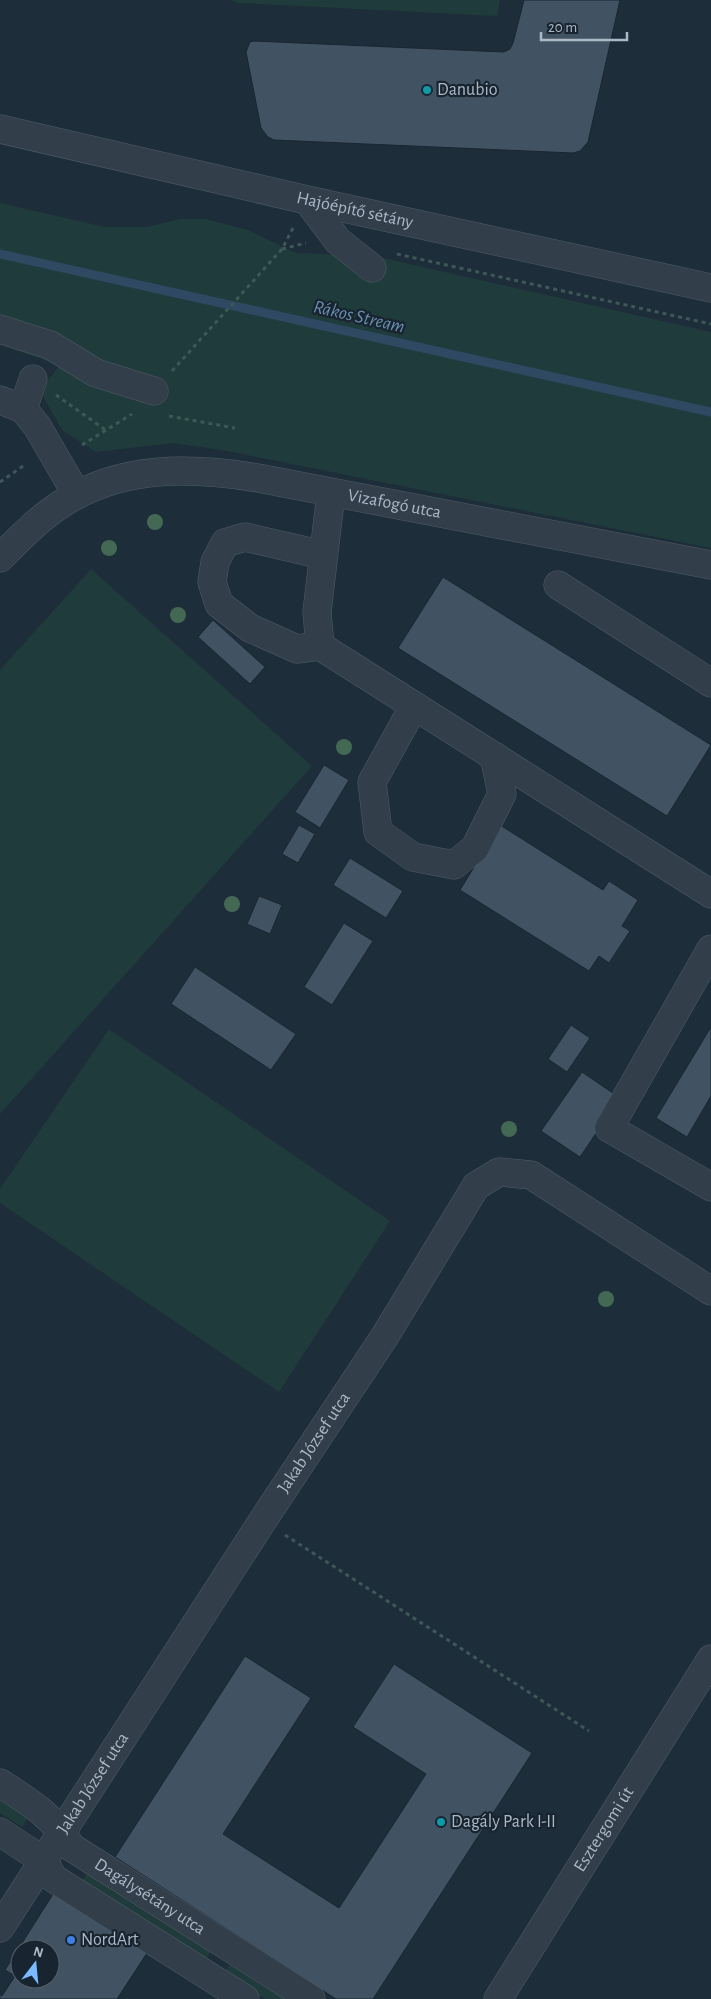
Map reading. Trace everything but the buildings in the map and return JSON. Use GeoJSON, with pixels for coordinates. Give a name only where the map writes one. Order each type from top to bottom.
{"type":"FeatureCollection","features":[{"type":"Feature","properties":{"kind":"street","name":"Hajóépítő sétány"},"geometry":{"type":"LineString","coordinates":[[0,129],[307,200],[711,288]]}},
{"type":"Feature","properties":{"kind":"street"},"geometry":{"type":"LineString","coordinates":[[307,200],[338,241],[372,268]]}},
{"type":"Feature","properties":{"kind":"street"},"geometry":{"type":"LineString","coordinates":[[0,329],[50,344],[96,373],[154,390]]}},
{"type":"Feature","properties":{"kind":"street"},"geometry":{"type":"LineString","coordinates":[[33,379],[12,404],[38,426],[77,495]]}},
{"type":"Feature","properties":{"kind":"street","name":"Vizafogó utca"},"geometry":{"type":"LineString","coordinates":[[0,558],[41,520],[61,504],[77,495],[113,480],[129,476],[181,470],[220,472],[711,565]]}},
{"type":"Feature","properties":{"kind":"street"},"geometry":{"type":"LineString","coordinates":[[320,646],[317,612],[331,493]]}},
{"type":"Feature","properties":{"kind":"street"},"geometry":{"type":"LineString","coordinates":[[323,555],[245,537],[225,544],[215,562],[212,582],[219,604],[250,628],[297,649],[320,646],[711,894]]}},
{"type":"Feature","properties":{"kind":"street"},"geometry":{"type":"LineString","coordinates":[[558,585],[711,683]]}},
{"type":"Feature","properties":{"kind":"street"},"geometry":{"type":"LineString","coordinates":[[414,706],[372,782],[378,832],[413,857],[454,865],[475,848],[502,794],[494,756]]}},
{"type":"Feature","properties":{"kind":"street"},"geometry":{"type":"LineString","coordinates":[[711,949],[704,979],[609,1128],[711,1186]]}},
{"type":"Feature","properties":{"kind":"street","name":"Jakab József utca"},"geometry":{"type":"LineString","coordinates":[[0,1928],[262,1520],[385,1336],[476,1186],[499,1172],[531,1175],[711,1291]]}},
{"type":"Feature","properties":{"kind":"street","name":"Esztergomi út"},"geometry":{"type":"LineString","coordinates":[[498,1999],[711,1659]]}},
{"type":"Feature","properties":{"kind":"street","name":"Dagálysétány utca"},"geometry":{"type":"LineString","coordinates":[[0,1783],[38,1807],[63,1832],[72,1847],[311,1999]]}},
{"type":"Feature","properties":{"kind":"street","name":"Dagálysétány utca"},"geometry":{"type":"LineString","coordinates":[[0,1832],[44,1861],[53,1878],[245,1999]]}},
{"type":"Feature","properties":{"kind":"path"},"geometry":{"type":"LineString","coordinates":[[0,482],[31,461],[84,445],[136,411],[282,249],[324,239],[338,241]]}},
{"type":"Feature","properties":{"kind":"path"},"geometry":{"type":"LineString","coordinates":[[396,254],[711,324]]}},
{"type":"Feature","properties":{"kind":"path"},"geometry":{"type":"LineString","coordinates":[[166,416],[235,428]]}},
{"type":"Feature","properties":{"kind":"path"},"geometry":{"type":"LineString","coordinates":[[262,1520],[590,1731]]}},
{"type":"Feature","properties":{"kind":"green space"},"geometry":{"type":"Polygon","coordinates":[[[231,0],[500,0],[497,16],[239,3],[231,0]]]}},
{"type":"Feature","properties":{"kind":"green space"},"geometry":{"type":"Polygon","coordinates":[[[0,203],[105,227],[147,227],[181,219],[205,219],[248,230],[296,253],[374,256],[711,332],[711,548],[222,450],[172,443],[96,452],[62,430],[40,391],[60,365],[0,345],[0,203]]]}},
{"type":"Feature","properties":{"kind":"green space"},"geometry":{"type":"Polygon","coordinates":[[[91,569],[312,766],[0,1114],[0,670],[91,569]]]}},
{"type":"Feature","properties":{"kind":"green space"},"geometry":{"type":"Polygon","coordinates":[[[109,1029],[390,1221],[279,1392],[0,1203],[0,1189],[109,1029]]]}},
{"type":"Feature","properties":{"kind":"green space"},"geometry":{"type":"Polygon","coordinates":[[[0,1793],[31,1813],[22,1827],[0,1813],[0,1793]]]}},
{"type":"Feature","properties":{"kind":"green space"},"geometry":{"type":"Polygon","coordinates":[[[90,1868],[214,1947],[205,1961],[81,1882],[90,1868]]]}},
{"type":"Feature","properties":{"kind":"green space"},"geometry":{"type":"Polygon","coordinates":[[[233,1959],[296,1999],[265,1999],[224,1973],[233,1959]]]}},
{"type":"Feature","properties":{"kind":"waterway","name":"Rákos Stream"},"geometry":{"type":"LineString","coordinates":[[0,254],[711,412]]}},
{"type":"Feature","properties":{"kind":"place","name":"Danubio"},"geometry":{"type":"Point","coordinates":[427,90]}},
{"type":"Feature","properties":{"kind":"place","name":"Dagály Park I-II"},"geometry":{"type":"Point","coordinates":[441,1822]}},
{"type":"Feature","properties":{"kind":"place","name":"NordArt"},"geometry":{"type":"Point","coordinates":[71,1940]}}]}
